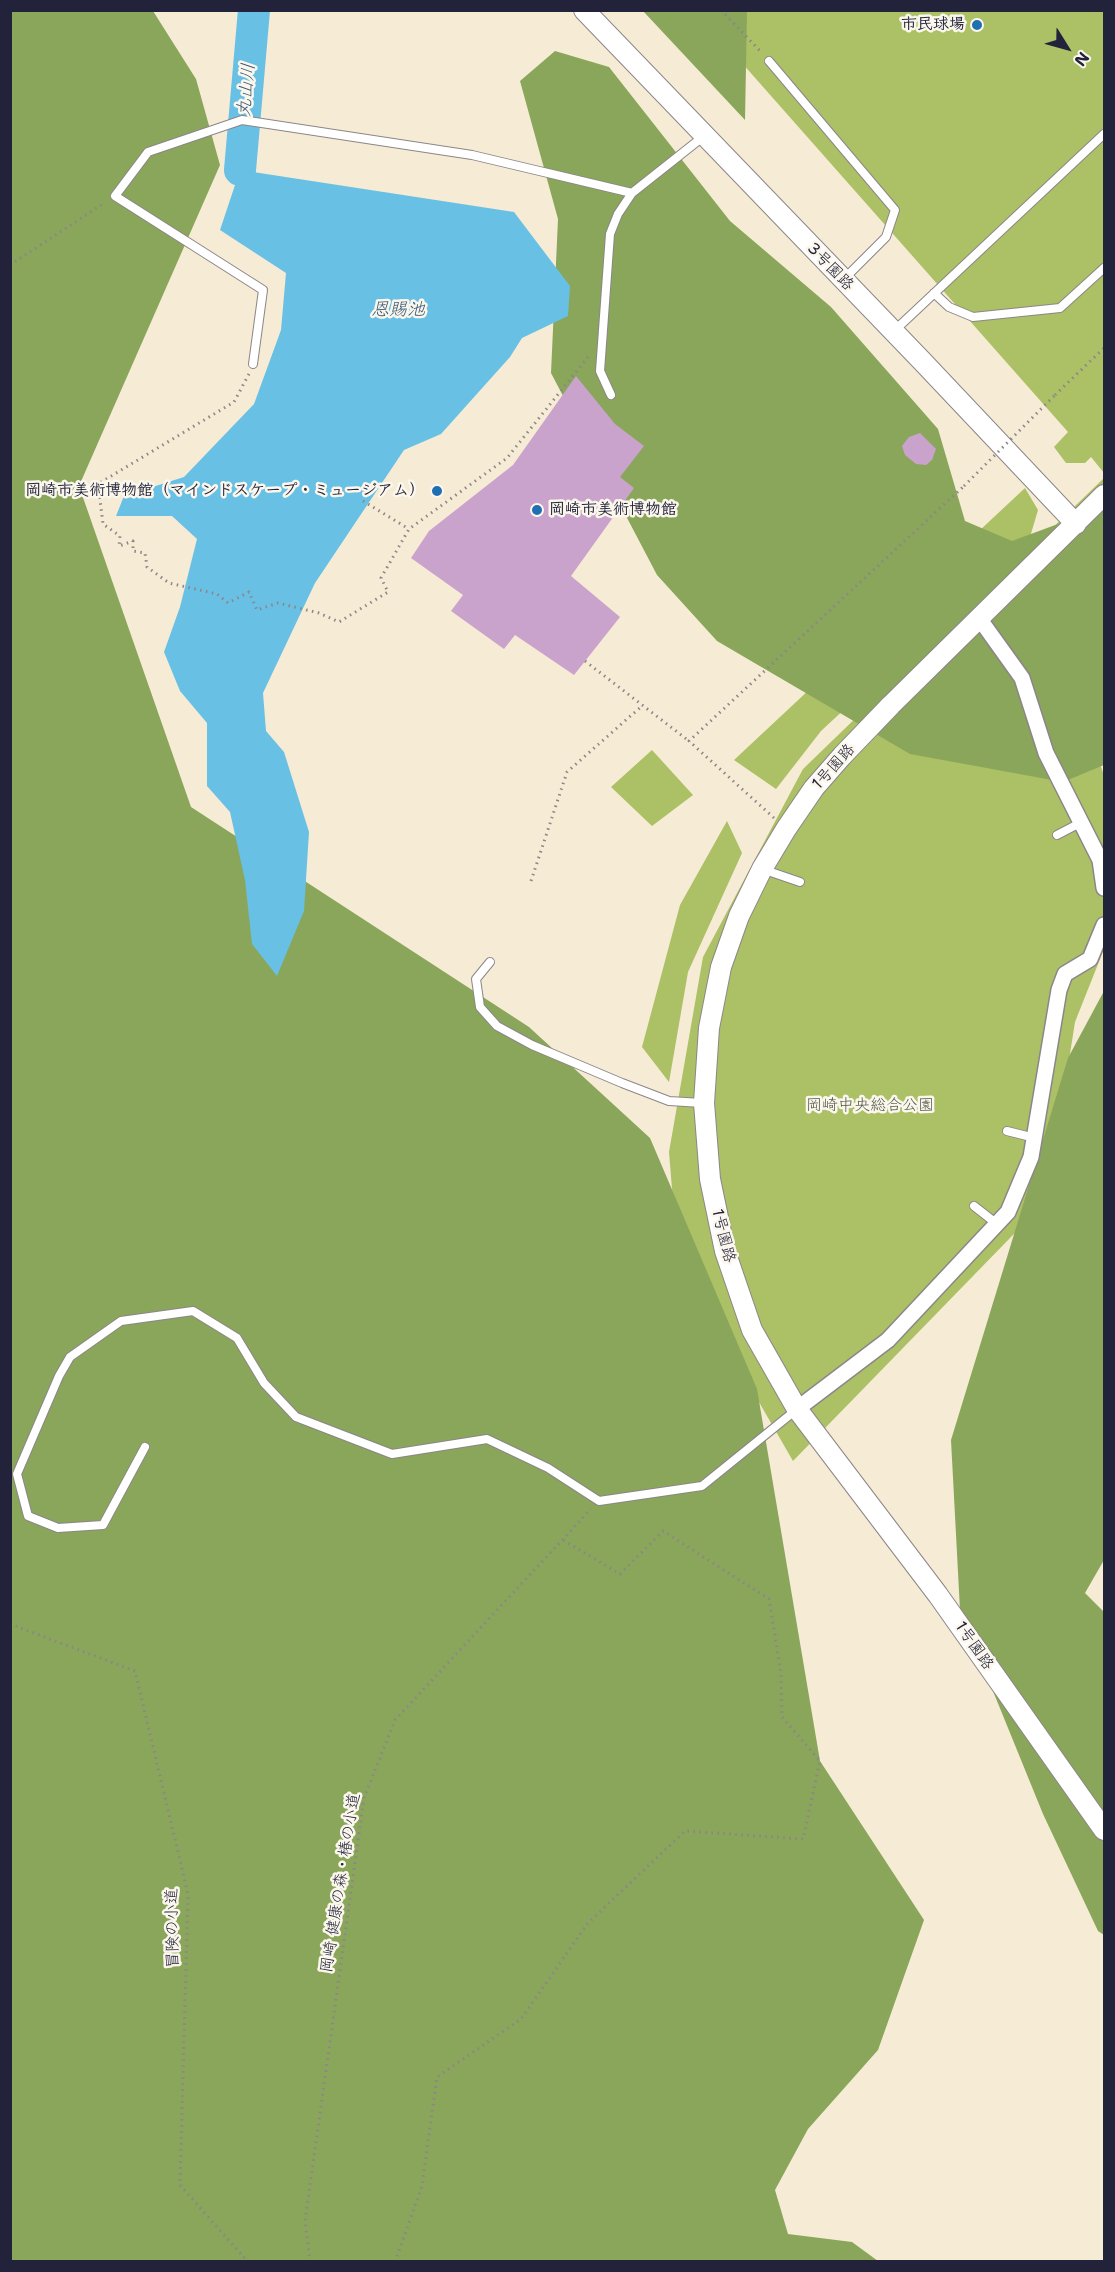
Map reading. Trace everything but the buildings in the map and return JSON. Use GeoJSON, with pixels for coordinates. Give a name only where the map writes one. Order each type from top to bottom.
{"type":"FeatureCollection","features":[{"type":"Feature","properties":{"kind":"street","name":"3号園路"},"geometry":{"type":"LineString","coordinates":[[584,10],[1076,524]]}},
{"type":"Feature","properties":{"kind":"street"},"geometry":{"type":"LineString","coordinates":[[1076,524],[1104,495]]}},
{"type":"Feature","properties":{"kind":"street","name":"1号園路"},"geometry":{"type":"LineString","coordinates":[[1076,524],[842,756],[814,788],[786,829],[762,868],[740,916],[721,967],[710,1028],[704,1103],[710,1179],[725,1251],[752,1330],[797,1409],[938,1595],[1104,1830]]}},
{"type":"Feature","properties":{"kind":"street"},"geometry":{"type":"LineString","coordinates":[[979,618],[1022,678],[1046,753],[1100,860],[1104,888]]}},
{"type":"Feature","properties":{"kind":"street"},"geometry":{"type":"LineString","coordinates":[[797,1409],[888,1340],[1008,1212],[1031,1157],[1059,990],[1065,974],[1090,959],[1104,925]]}},
{"type":"Feature","properties":{"kind":"lane"},"geometry":{"type":"LineString","coordinates":[[769,61],[896,210],[885,237],[843,280]]}},
{"type":"Feature","properties":{"kind":"lane"},"geometry":{"type":"LineString","coordinates":[[253,364],[263,290],[115,196],[148,152],[242,120],[472,155],[632,193]]}},
{"type":"Feature","properties":{"kind":"lane"},"geometry":{"type":"LineString","coordinates":[[611,395],[600,371],[610,234],[618,214],[632,193],[704,136]]}},
{"type":"Feature","properties":{"kind":"lane"},"geometry":{"type":"LineString","coordinates":[[893,332],[1103,138]]}},
{"type":"Feature","properties":{"kind":"lane"},"geometry":{"type":"LineString","coordinates":[[934,293],[949,307],[973,317],[1060,308],[1104,268]]}},
{"type":"Feature","properties":{"kind":"lane"},"geometry":{"type":"LineString","coordinates":[[1057,835],[1082,822]]}},
{"type":"Feature","properties":{"kind":"lane"},"geometry":{"type":"LineString","coordinates":[[762,868],[800,882]]}},
{"type":"Feature","properties":{"kind":"lane"},"geometry":{"type":"LineString","coordinates":[[490,962],[476,979],[480,1007],[497,1026],[532,1045],[669,1101],[704,1103]]}},
{"type":"Feature","properties":{"kind":"lane"},"geometry":{"type":"LineString","coordinates":[[1007,1131],[1035,1138]]}},
{"type":"Feature","properties":{"kind":"lane"},"geometry":{"type":"LineString","coordinates":[[974,1206],[997,1224]]}},
{"type":"Feature","properties":{"kind":"lane"},"geometry":{"type":"LineString","coordinates":[[145,1447],[103,1525],[58,1528],[28,1516],[17,1474],[59,1376],[70,1357],[121,1321],[193,1311],[237,1338],[264,1383],[296,1417],[392,1454],[487,1439],[548,1468],[598,1501],[702,1486],[797,1409]]}},
{"type":"Feature","properties":{"kind":"path"},"geometry":{"type":"LineString","coordinates":[[721,10],[769,61]]}},
{"type":"Feature","properties":{"kind":"path"},"geometry":{"type":"LineString","coordinates":[[10,265],[115,196]]}},
{"type":"Feature","properties":{"kind":"path"},"geometry":{"type":"LineString","coordinates":[[253,364],[234,402],[98,484],[103,524],[120,536],[119,546],[133,541],[133,551],[145,553],[147,567],[169,583],[217,594],[228,603],[249,591],[257,610],[278,603],[339,622],[388,592],[381,578],[409,529],[507,458],[602,340]]}},
{"type":"Feature","properties":{"kind":"path"},"geometry":{"type":"LineString","coordinates":[[689,741],[964,486],[1104,348]]}},
{"type":"Feature","properties":{"kind":"path"},"geometry":{"type":"LineString","coordinates":[[363,501],[409,529]]}},
{"type":"Feature","properties":{"kind":"path"},"geometry":{"type":"LineString","coordinates":[[585,661],[689,741],[786,829]]}},
{"type":"Feature","properties":{"kind":"path"},"geometry":{"type":"LineString","coordinates":[[531,881],[567,772],[643,705]]}},
{"type":"Feature","properties":{"kind":"path","name":"岡崎 健康の森・椿の小道"},"geometry":{"type":"LineString","coordinates":[[310,2262],[305,2221],[364,1798],[395,1720],[598,1501]]}},
{"type":"Feature","properties":{"kind":"path"},"geometry":{"type":"LineString","coordinates":[[395,2262],[422,2186],[437,2077],[521,2019],[588,1923],[685,1831],[803,1839],[820,1761],[782,1718],[781,1673],[769,1599],[663,1532],[620,1574],[563,1540]]}},
{"type":"Feature","properties":{"kind":"path","name":"冒険の小道"},"geometry":{"type":"LineString","coordinates":[[10,1624],[135,1671],[188,1894],[180,2185],[248,2262]]}},
{"type":"Feature","properties":{"kind":"green space"},"geometry":{"type":"Polygon","coordinates":[[[11,11],[153,11],[196,79],[220,165],[79,486],[191,807],[529,1027],[650,1138],[757,1389],[820,1761],[924,1920],[878,2050],[808,2129],[775,2190],[788,2234],[852,2242],[878,2261],[11,2262],[11,11]]]}},
{"type":"Feature","properties":{"kind":"green space"},"geometry":{"type":"Polygon","coordinates":[[[643,11],[747,11],[745,120],[643,11]]]}},
{"type":"Feature","properties":{"kind":"green space"},"geometry":{"type":"Polygon","coordinates":[[[696,11],[1104,11],[1104,473],[1091,457],[1085,463],[1066,463],[1054,447],[1068,432],[696,11]]]}},
{"type":"Feature","properties":{"kind":"green space"},"geometry":{"type":"Polygon","coordinates":[[[555,51],[609,67],[730,221],[831,307],[938,429],[965,521],[1012,541],[1093,511],[1104,512],[1104,765],[1063,782],[910,754],[717,641],[657,575],[551,373],[558,219],[520,81],[555,51]]]}},
{"type":"Feature","properties":{"kind":"green space","name":"岡崎中央総合公園"},"geometry":{"type":"Polygon","coordinates":[[[1104,478],[1104,650],[1063,662],[1104,775],[1104,949],[1075,1022],[1047,1200],[793,1461],[678,1262],[669,1152],[703,957],[803,769],[1104,478]]]}},
{"type":"Feature","properties":{"kind":"green space"},"geometry":{"type":"Polygon","coordinates":[[[1025,488],[1038,510],[1030,537],[821,731],[776,789],[734,760],[1025,488]]]}},
{"type":"Feature","properties":{"kind":"green space"},"geometry":{"type":"Polygon","coordinates":[[[652,750],[693,795],[652,826],[611,787],[652,750]]]}},
{"type":"Feature","properties":{"kind":"green space"},"geometry":{"type":"Polygon","coordinates":[[[727,821],[742,853],[688,972],[669,1082],[642,1047],[680,905],[727,821]]]}},
{"type":"Feature","properties":{"kind":"green space"},"geometry":{"type":"Polygon","coordinates":[[[1104,991],[1104,1560],[1085,1593],[1104,1612],[1104,1935],[1098,1931],[1043,1814],[960,1610],[951,1440],[1068,1058],[1104,991]]]}},
{"type":"Feature","properties":{"kind":"water","name":"恩賜池"},"geometry":{"type":"Polygon","coordinates":[[[240,170],[514,212],[570,286],[568,316],[522,338],[510,357],[441,434],[404,450],[315,583],[263,693],[266,731],[284,752],[309,832],[304,911],[277,976],[252,944],[245,880],[230,812],[207,786],[207,723],[180,691],[164,652],[180,607],[197,539],[172,516],[116,516],[124,496],[184,477],[254,404],[281,330],[286,273],[220,230],[240,170]]]}},
{"type":"Feature","properties":{"kind":"waterway","name":"丸山川"},"geometry":{"type":"LineString","coordinates":[[240,170],[254,10]]}},
{"type":"Feature","properties":{"kind":"place","name":"市民球場"},"geometry":{"type":"Point","coordinates":[977,25]}},
{"type":"Feature","properties":{"kind":"place","name":"岡崎市美術博物館（マインドスケープ・ミュージアム）"},"geometry":{"type":"Point","coordinates":[437,491]}},
{"type":"Feature","properties":{"kind":"place","name":"岡崎市美術博物館"},"geometry":{"type":"Point","coordinates":[537,510]}}]}
